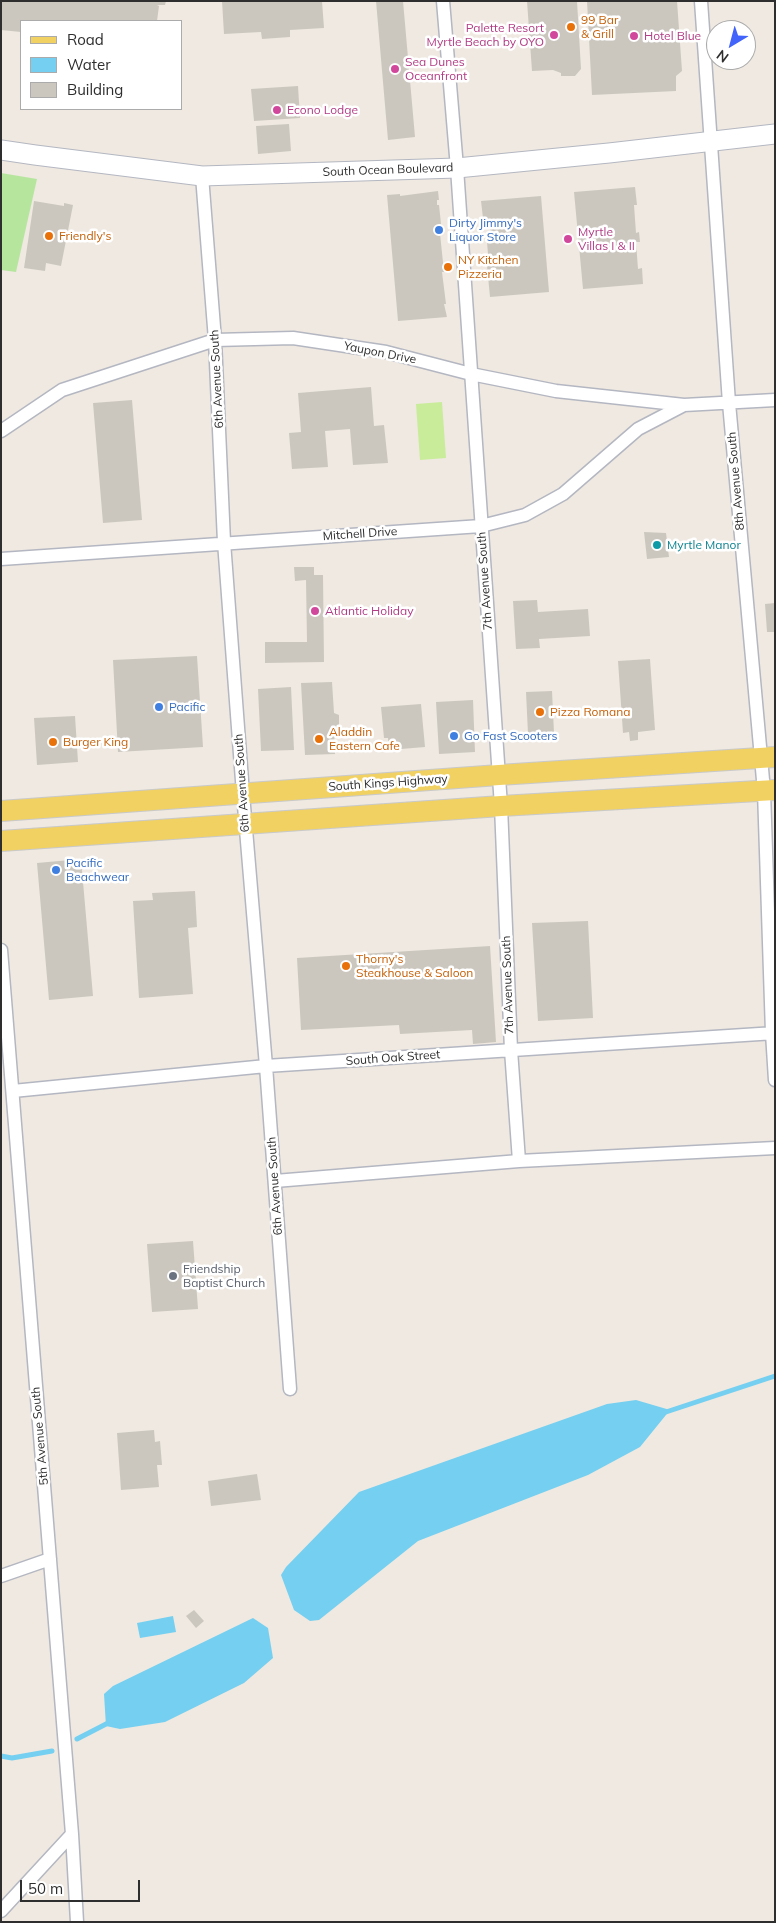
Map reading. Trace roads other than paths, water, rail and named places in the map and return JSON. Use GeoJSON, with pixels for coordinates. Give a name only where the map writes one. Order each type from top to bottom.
{"type":"FeatureCollection","features":[{"type":"Feature","properties":{"kind":"main road","name":"South Ocean Boulevard"},"geometry":{"type":"LineString","coordinates":[[1,150],[202,176],[457,168],[775,134]]}},
{"type":"Feature","properties":{"kind":"main road","name":"South Kings Highway"},"geometry":{"type":"LineString","coordinates":[[1,812],[499,775],[767,758]]}},
{"type":"Feature","properties":{"kind":"main road"},"geometry":{"type":"LineString","coordinates":[[1,841],[501,806],[769,791]]}},
{"type":"Feature","properties":{"kind":"street","name":"7th Avenue South"},"geometry":{"type":"LineString","coordinates":[[443,1],[457,168],[499,775],[511,1050],[519,1161]]}},
{"type":"Feature","properties":{"kind":"street","name":"8th Avenue South"},"geometry":{"type":"LineString","coordinates":[[702,1],[729,403],[767,758],[775,1080]]}},
{"type":"Feature","properties":{"kind":"street","name":"6th Avenue South"},"geometry":{"type":"LineString","coordinates":[[202,176],[215,340],[224,542],[290,1389]]}},
{"type":"Feature","properties":{"kind":"street","name":"Yaupon Drive"},"geometry":{"type":"LineString","coordinates":[[1,431],[62,390],[215,340],[293,338],[386,352],[471,374],[556,391],[684,405],[775,400]]}},
{"type":"Feature","properties":{"kind":"street","name":"Mitchell Drive"},"geometry":{"type":"LineString","coordinates":[[1,559],[224,542],[481,526],[525,515],[563,494],[638,429],[684,405]]}},
{"type":"Feature","properties":{"kind":"street","name":"5th Avenue South"},"geometry":{"type":"LineString","coordinates":[[1,950],[72,1834],[77,1922]]}},
{"type":"Feature","properties":{"kind":"street","name":"South Oak Street"},"geometry":{"type":"LineString","coordinates":[[13,1091],[266,1066],[773,1033]]}},
{"type":"Feature","properties":{"kind":"street"},"geometry":{"type":"LineString","coordinates":[[274,1181],[519,1161],[775,1148]]}},
{"type":"Feature","properties":{"kind":"street"},"geometry":{"type":"LineString","coordinates":[[1,1576],[50,1559]]}},
{"type":"Feature","properties":{"kind":"street"},"geometry":{"type":"LineString","coordinates":[[1,1911],[72,1834]]}},
{"type":"Feature","properties":{"kind":"water"},"geometry":{"type":"Polygon","coordinates":[[[636,1400],[670,1410],[640,1447],[588,1475],[418,1541],[319,1620],[310,1621],[294,1610],[281,1575],[286,1567],[359,1492],[607,1404],[636,1400]]]}},
{"type":"Feature","properties":{"kind":"water"},"geometry":{"type":"Polygon","coordinates":[[[173,1616],[176,1632],[140,1638],[137,1623],[173,1616]]]}},
{"type":"Feature","properties":{"kind":"water"},"geometry":{"type":"Polygon","coordinates":[[[253,1618],[268,1628],[273,1658],[244,1683],[165,1722],[120,1729],[106,1726],[104,1694],[113,1686],[253,1618]]]}},
{"type":"Feature","properties":{"kind":"waterway"},"geometry":{"type":"LineString","coordinates":[[666,1412],[775,1376]]}},
{"type":"Feature","properties":{"kind":"waterway"},"geometry":{"type":"LineString","coordinates":[[77,1739],[110,1722]]}},
{"type":"Feature","properties":{"kind":"waterway"},"geometry":{"type":"LineString","coordinates":[[1,1756],[12,1758],[52,1751]]}},
{"type":"Feature","properties":{"kind":"place","name":"99 Bar & Grill"},"geometry":{"type":"Point","coordinates":[571,27]}},
{"type":"Feature","properties":{"kind":"place","name":"Palette Resort Myrtle Beach by OYO"},"geometry":{"type":"Point","coordinates":[554,35]}},
{"type":"Feature","properties":{"kind":"place","name":"Hotel Blue"},"geometry":{"type":"Point","coordinates":[634,36]}},
{"type":"Feature","properties":{"kind":"place","name":"Sea Dunes Oceanfront"},"geometry":{"type":"Point","coordinates":[395,69]}},
{"type":"Feature","properties":{"kind":"place","name":"Econo Lodge"},"geometry":{"type":"Point","coordinates":[277,110]}},
{"type":"Feature","properties":{"kind":"place","name":"Dirty Jimmy's Liquor Store"},"geometry":{"type":"Point","coordinates":[439,230]}},
{"type":"Feature","properties":{"kind":"place","name":"Friendly's"},"geometry":{"type":"Point","coordinates":[49,236]}},
{"type":"Feature","properties":{"kind":"place","name":"Myrtle Villas I & II"},"geometry":{"type":"Point","coordinates":[568,239]}},
{"type":"Feature","properties":{"kind":"place","name":"NY Kitchen Pizzeria"},"geometry":{"type":"Point","coordinates":[448,267]}},
{"type":"Feature","properties":{"kind":"place","name":"Myrtle Manor"},"geometry":{"type":"Point","coordinates":[657,545]}},
{"type":"Feature","properties":{"kind":"place","name":"Atlantic Holiday"},"geometry":{"type":"Point","coordinates":[315,611]}},
{"type":"Feature","properties":{"kind":"place","name":"Pacific"},"geometry":{"type":"Point","coordinates":[159,707]}},
{"type":"Feature","properties":{"kind":"place","name":"Pizza Romana"},"geometry":{"type":"Point","coordinates":[540,712]}},
{"type":"Feature","properties":{"kind":"place","name":"Go Fast Scooters"},"geometry":{"type":"Point","coordinates":[454,736]}},
{"type":"Feature","properties":{"kind":"place","name":"Aladdin Eastern Cafe"},"geometry":{"type":"Point","coordinates":[319,739]}},
{"type":"Feature","properties":{"kind":"place","name":"Burger King"},"geometry":{"type":"Point","coordinates":[53,742]}},
{"type":"Feature","properties":{"kind":"place","name":"Pacific Beachwear"},"geometry":{"type":"Point","coordinates":[56,870]}},
{"type":"Feature","properties":{"kind":"place","name":"Thorny's Steakhouse & Saloon"},"geometry":{"type":"Point","coordinates":[346,966]}},
{"type":"Feature","properties":{"kind":"place","name":"Friendship Baptist Church"},"geometry":{"type":"Point","coordinates":[173,1276]}}]}
